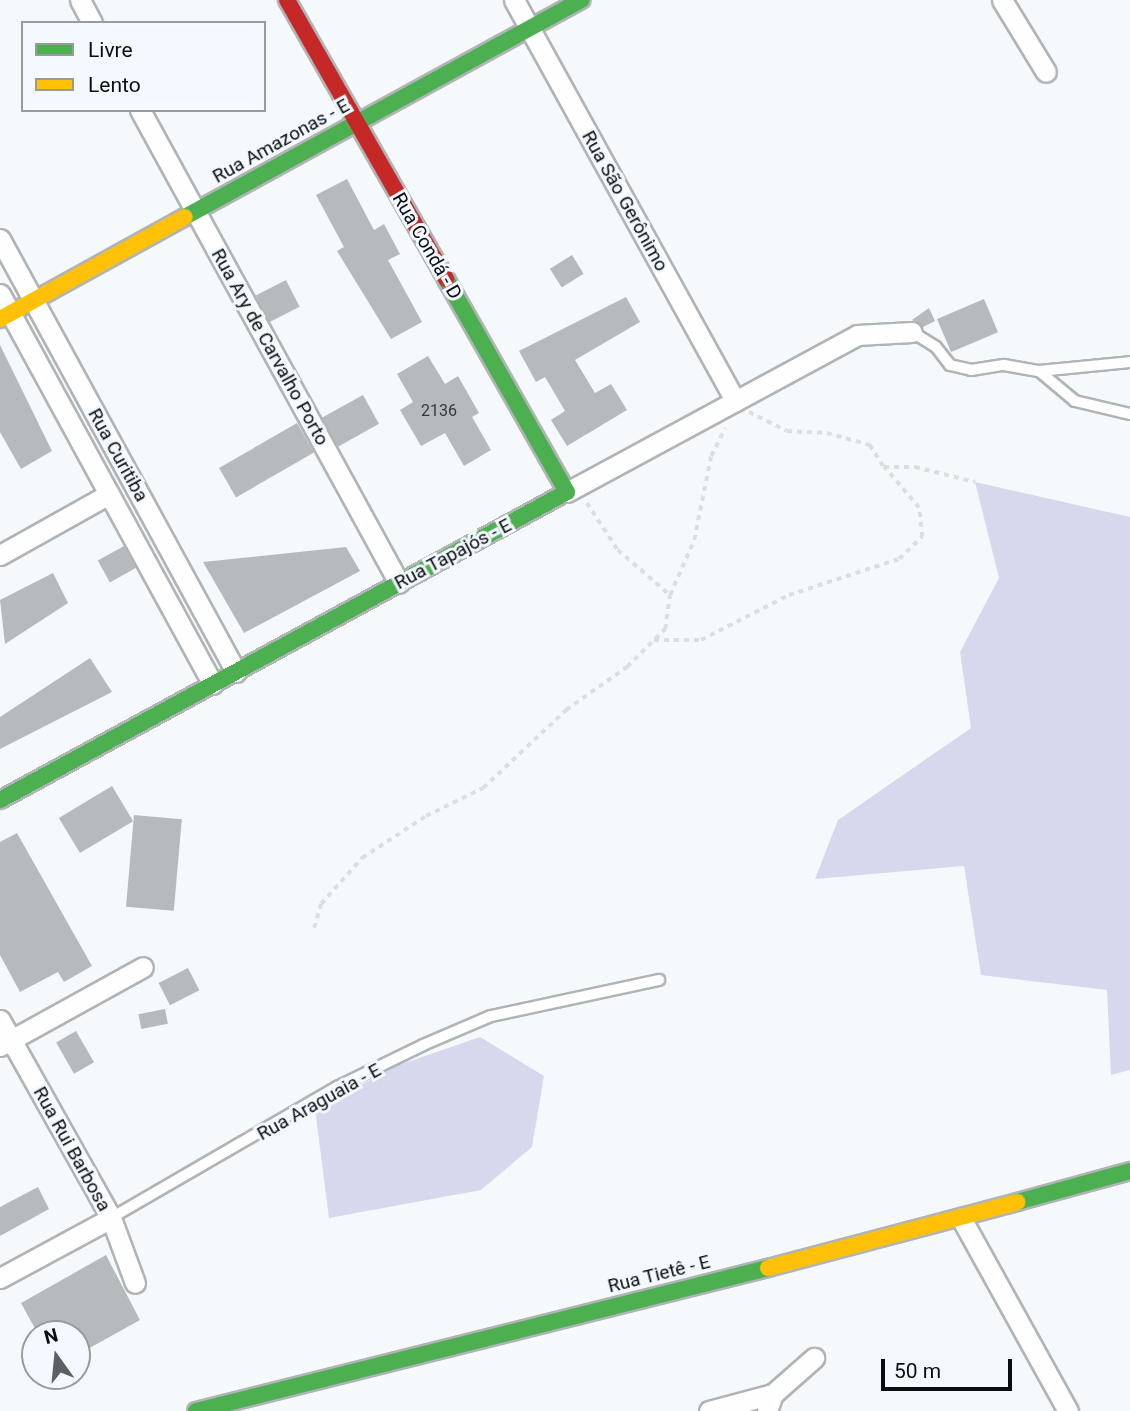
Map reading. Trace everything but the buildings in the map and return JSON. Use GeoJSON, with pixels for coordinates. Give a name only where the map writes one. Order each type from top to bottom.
{"type":"FeatureCollection","features":[{"type":"Feature","properties":{"kind":"street"},"geometry":{"type":"LineString","coordinates":[[80,0],[91,21]]}},
{"type":"Feature","properties":{"kind":"street","name":"Rua Condá - D"},"geometry":{"type":"LineString","coordinates":[[287,0],[570,490]]}},
{"type":"Feature","properties":{"kind":"street","name":"Rua São Gerônimo"},"geometry":{"type":"LineString","coordinates":[[514,0],[735,401]]}},
{"type":"Feature","properties":{"kind":"street","name":"Rua Amazonas - E"},"geometry":{"type":"LineString","coordinates":[[5,316],[582,0]]}},
{"type":"Feature","properties":{"kind":"street"},"geometry":{"type":"LineString","coordinates":[[1002,0],[1046,72]]}},
{"type":"Feature","properties":{"kind":"street","name":"Rua Ary de Carvalho Porto"},"geometry":{"type":"LineString","coordinates":[[141,112],[399,583]]}},
{"type":"Feature","properties":{"kind":"street","name":"Rua Curitiba"},"geometry":{"type":"LineString","coordinates":[[0,239],[236,672]]}},
{"type":"Feature","properties":{"kind":"street","name":"Rua Curitiba"},"geometry":{"type":"LineString","coordinates":[[0,293],[5,316],[109,494],[213,684]]}},
{"type":"Feature","properties":{"kind":"street","name":"Rua Tapajós - E"},"geometry":{"type":"LineString","coordinates":[[0,800],[857,335],[912,332]]}},
{"type":"Feature","properties":{"kind":"street"},"geometry":{"type":"LineString","coordinates":[[0,555],[109,494]]}},
{"type":"Feature","properties":{"kind":"street"},"geometry":{"type":"LineString","coordinates":[[6,1043],[143,967]]}},
{"type":"Feature","properties":{"kind":"street","name":"Rua Rui Barbosa"},"geometry":{"type":"LineString","coordinates":[[0,1020],[6,1043],[111,1218],[135,1283]]}},
{"type":"Feature","properties":{"kind":"street","name":"Rua Tietê - E"},"geometry":{"type":"LineString","coordinates":[[196,1411],[961,1218],[1130,1171]]}},
{"type":"Feature","properties":{"kind":"street","name":"Rua Araguaia - E"},"geometry":{"type":"LineString","coordinates":[[0,1278],[111,1218]]}},
{"type":"Feature","properties":{"kind":"street"},"geometry":{"type":"LineString","coordinates":[[961,1218],[1068,1411]]}},
{"type":"Feature","properties":{"kind":"street"},"geometry":{"type":"LineString","coordinates":[[709,1411],[770,1403],[814,1358]]}},
{"type":"Feature","properties":{"kind":"lane"},"geometry":{"type":"LineString","coordinates":[[912,332],[936,347],[950,365],[1039,372],[1130,362]]}},
{"type":"Feature","properties":{"kind":"lane"},"geometry":{"type":"LineString","coordinates":[[1039,372],[1075,401],[1130,414]]}},
{"type":"Feature","properties":{"kind":"lane","name":"Rua Araguaia - E"},"geometry":{"type":"LineString","coordinates":[[111,1218],[337,1087],[491,1016],[659,979]]}},
{"type":"Feature","properties":{"kind":"path"},"geometry":{"type":"LineString","coordinates":[[314,928],[321,904],[362,858],[426,816],[483,788],[566,710],[665,629],[670,595],[694,540],[711,456],[735,401],[759,421],[787,431],[827,433],[870,445],[884,467],[919,508],[922,537],[899,559],[789,595],[701,640],[653,640]]}},
{"type":"Feature","properties":{"kind":"path"},"geometry":{"type":"LineString","coordinates":[[884,467],[915,467],[975,482]]}},
{"type":"Feature","properties":{"kind":"path"},"geometry":{"type":"LineString","coordinates":[[570,490],[604,522],[618,550],[670,595]]}},
{"type":"Feature","properties":{"kind":"shaded area"},"geometry":{"type":"Polygon","coordinates":[[[975,482],[1130,517],[1130,1070],[1111,1075],[1107,990],[981,975],[964,866],[815,879],[838,820],[971,728],[960,652],[999,578],[975,482]]]}},
{"type":"Feature","properties":{"kind":"shaded area"},"geometry":{"type":"Polygon","coordinates":[[[480,1037],[544,1076],[532,1147],[481,1190],[329,1218],[315,1109],[399,1065],[480,1037]]]}},
{"type":"Feature","properties":{"kind":"traffic: fast"},"geometry":{"type":"LineString","coordinates":[[185,217],[582,0]]}},
{"type":"Feature","properties":{"kind":"traffic: fast"},"geometry":{"type":"LineString","coordinates":[[0,800],[567,492],[446,279]]}},
{"type":"Feature","properties":{"kind":"traffic: fast"},"geometry":{"type":"LineString","coordinates":[[1017,1202],[1130,1171]]}},
{"type":"Feature","properties":{"kind":"traffic: fast"},"geometry":{"type":"LineString","coordinates":[[196,1411],[768,1268]]}},
{"type":"Feature","properties":{"kind":"traffic: slow"},"geometry":{"type":"LineString","coordinates":[[0,319],[185,217]]}},
{"type":"Feature","properties":{"kind":"traffic: slow"},"geometry":{"type":"LineString","coordinates":[[768,1268],[1017,1202]]}},
{"type":"Feature","properties":{"kind":"traffic: jam"},"geometry":{"type":"LineString","coordinates":[[287,0],[446,279]]}}]}
